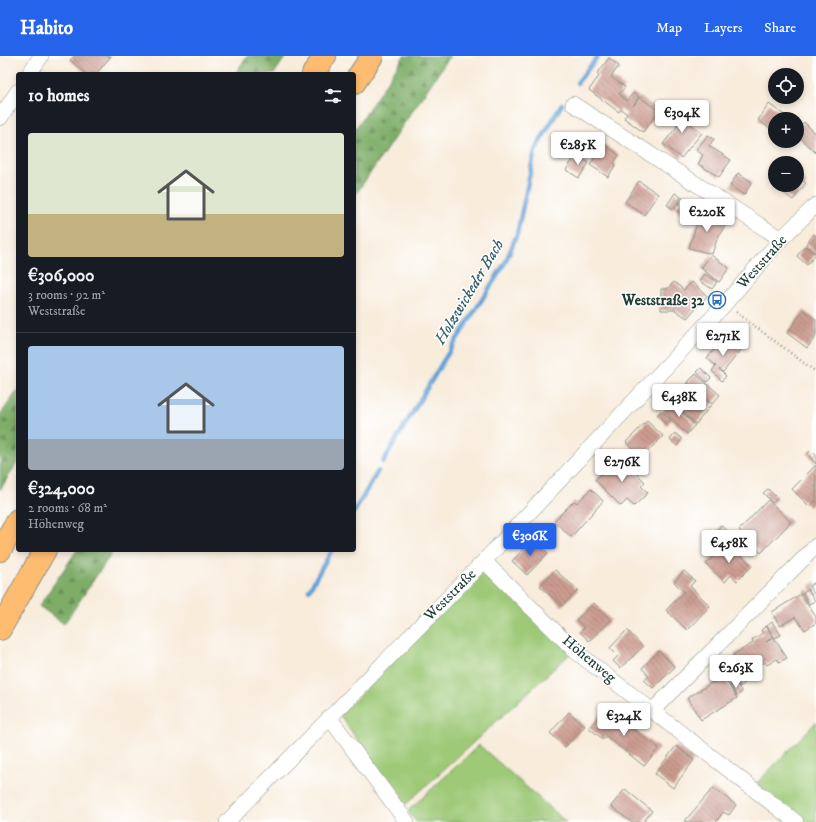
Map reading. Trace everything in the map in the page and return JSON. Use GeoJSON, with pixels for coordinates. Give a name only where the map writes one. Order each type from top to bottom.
{"type":"FeatureCollection","features":[{"type":"Feature","properties":{"kind":"highway"},"geometry":{"type":"LineString","coordinates":[[314,72],[325,56]]}},
{"type":"Feature","properties":{"kind":"highway"},"geometry":{"type":"LineString","coordinates":[[356,79],[372,56]]}},
{"type":"Feature","properties":{"kind":"highway"},"geometry":{"type":"LineString","coordinates":[[0,550],[16,523]]}},
{"type":"Feature","properties":{"kind":"highway"},"geometry":{"type":"LineString","coordinates":[[0,629],[44,552]]}},
{"type":"Feature","properties":{"kind":"street"},"geometry":{"type":"LineString","coordinates":[[30,72],[41,56]]}},
{"type":"Feature","properties":{"kind":"street"},"geometry":{"type":"LineString","coordinates":[[0,118],[16,94]]}},
{"type":"Feature","properties":{"kind":"street"},"geometry":{"type":"LineString","coordinates":[[573,104],[781,239]]}},
{"type":"Feature","properties":{"kind":"street","name":"Weststraße"},"geometry":{"type":"LineString","coordinates":[[227,822],[484,561],[725,303],[781,239],[816,205]]}},
{"type":"Feature","properties":{"kind":"street"},"geometry":{"type":"LineString","coordinates":[[653,710],[816,546]]}},
{"type":"Feature","properties":{"kind":"street","name":"Höhenweg"},"geometry":{"type":"LineString","coordinates":[[484,561],[575,651],[796,822]]}},
{"type":"Feature","properties":{"kind":"street"},"geometry":{"type":"LineString","coordinates":[[329,717],[404,818]]}},
{"type":"Feature","properties":{"kind":"path"},"geometry":{"type":"LineString","coordinates":[[725,303],[816,372]]}},
{"type":"Feature","properties":{"kind":"green space"},"geometry":{"type":"Polygon","coordinates":[[[247,56],[286,56],[275,72],[236,72],[247,56]]]}},
{"type":"Feature","properties":{"kind":"green space"},"geometry":{"type":"Polygon","coordinates":[[[404,56],[450,56],[356,194],[356,128],[404,56]]]}},
{"type":"Feature","properties":{"kind":"green space"},"geometry":{"type":"Polygon","coordinates":[[[16,393],[16,464],[0,490],[0,415],[16,393]]]}},
{"type":"Feature","properties":{"kind":"green space"},"geometry":{"type":"Polygon","coordinates":[[[76,552],[113,552],[64,624],[39,606],[76,552]]]}},
{"type":"Feature","properties":{"kind":"green space"},"geometry":{"type":"Polygon","coordinates":[[[485,568],[571,653],[404,806],[340,715],[485,568]]]}},
{"type":"Feature","properties":{"kind":"green space"},"geometry":{"type":"Polygon","coordinates":[[[816,722],[816,822],[800,822],[754,786],[816,722]]]}},
{"type":"Feature","properties":{"kind":"green space"},"geometry":{"type":"Polygon","coordinates":[[[479,745],[566,822],[416,822],[408,811],[479,745]]]}},
{"type":"Feature","properties":{"kind":"building"},"geometry":{"type":"Polygon","coordinates":[[[74,56],[111,56],[98,72],[84,72],[70,60],[74,56]]]}},
{"type":"Feature","properties":{"kind":"building"},"geometry":{"type":"Polygon","coordinates":[[[609,58],[619,66],[611,77],[625,87],[619,94],[627,101],[633,93],[639,97],[633,106],[640,97],[659,111],[643,132],[624,118],[627,114],[621,109],[619,112],[589,90],[599,76],[597,74],[609,58]]]}},
{"type":"Feature","properties":{"kind":"building"},"geometry":{"type":"Polygon","coordinates":[[[685,104],[691,108],[683,118],[702,133],[681,158],[663,144],[678,125],[672,120],[685,104]]]}},
{"type":"Feature","properties":{"kind":"building"},"geometry":{"type":"Polygon","coordinates":[[[769,104],[780,112],[768,112],[768,127],[758,120],[769,104]]]}},
{"type":"Feature","properties":{"kind":"building"},"geometry":{"type":"Polygon","coordinates":[[[804,122],[816,134],[816,153],[804,142],[804,122]]]}},
{"type":"Feature","properties":{"kind":"building"},"geometry":{"type":"Polygon","coordinates":[[[708,135],[714,139],[709,146],[731,160],[719,177],[698,164],[703,155],[696,150],[708,135]]]}},
{"type":"Feature","properties":{"kind":"building"},"geometry":{"type":"Polygon","coordinates":[[[603,144],[619,155],[614,163],[616,164],[608,177],[590,165],[603,144]]]}},
{"type":"Feature","properties":{"kind":"building"},"geometry":{"type":"Polygon","coordinates":[[[576,155],[589,163],[579,178],[566,170],[576,155]]]}},
{"type":"Feature","properties":{"kind":"building"},"geometry":{"type":"Polygon","coordinates":[[[738,173],[752,182],[744,195],[730,186],[738,173]]]}},
{"type":"Feature","properties":{"kind":"building"},"geometry":{"type":"Polygon","coordinates":[[[639,181],[658,194],[644,215],[625,202],[639,181]]]}},
{"type":"Feature","properties":{"kind":"building"},"geometry":{"type":"Polygon","coordinates":[[[783,192],[799,192],[793,200],[783,192]]]}},
{"type":"Feature","properties":{"kind":"building"},"geometry":{"type":"Polygon","coordinates":[[[675,193],[681,197],[673,209],[667,205],[675,193]]]}},
{"type":"Feature","properties":{"kind":"building"},"geometry":{"type":"Polygon","coordinates":[[[683,197],[705,211],[697,223],[675,209],[683,197]]]}},
{"type":"Feature","properties":{"kind":"building"},"geometry":{"type":"Polygon","coordinates":[[[708,209],[727,222],[717,239],[712,254],[689,248],[696,226],[708,209]]]}},
{"type":"Feature","properties":{"kind":"building"},"geometry":{"type":"Polygon","coordinates":[[[814,234],[816,236],[816,253],[806,244],[814,234]]]}},
{"type":"Feature","properties":{"kind":"building"},"geometry":{"type":"Polygon","coordinates":[[[805,246],[816,254],[807,265],[797,256],[805,246]]]}},
{"type":"Feature","properties":{"kind":"building"},"geometry":{"type":"Polygon","coordinates":[[[711,255],[729,268],[719,282],[701,268],[711,255]]]}},
{"type":"Feature","properties":{"kind":"building"},"geometry":{"type":"Polygon","coordinates":[[[705,274],[717,282],[712,289],[700,281],[705,274]]]}},
{"type":"Feature","properties":{"kind":"building"},"geometry":{"type":"Polygon","coordinates":[[[674,282],[684,290],[692,282],[707,296],[687,318],[675,310],[661,310],[661,289],[667,289],[674,282]]]}},
{"type":"Feature","properties":{"kind":"building"},"geometry":{"type":"Polygon","coordinates":[[[804,310],[816,320],[816,336],[807,348],[787,333],[804,310]]]}},
{"type":"Feature","properties":{"kind":"building"},"geometry":{"type":"Polygon","coordinates":[[[725,337],[741,350],[723,372],[719,369],[726,376],[722,381],[712,371],[716,366],[707,358],[725,337]]]}},
{"type":"Feature","properties":{"kind":"building"},"geometry":{"type":"Polygon","coordinates":[[[701,368],[711,378],[707,382],[697,372],[701,368]]]}},
{"type":"Feature","properties":{"kind":"building"},"geometry":{"type":"Polygon","coordinates":[[[696,374],[720,395],[712,404],[688,382],[696,374]]]}},
{"type":"Feature","properties":{"kind":"building"},"geometry":{"type":"Polygon","coordinates":[[[687,383],[711,405],[696,424],[673,403],[681,394],[679,392],[687,383]]]}},
{"type":"Feature","properties":{"kind":"building"},"geometry":{"type":"Polygon","coordinates":[[[672,403],[695,425],[687,434],[663,412],[672,403]]]}},
{"type":"Feature","properties":{"kind":"building"},"geometry":{"type":"Polygon","coordinates":[[[661,411],[671,420],[667,425],[657,415],[661,411]]]}},
{"type":"Feature","properties":{"kind":"building"},"geometry":{"type":"Polygon","coordinates":[[[647,421],[663,436],[642,457],[626,442],[647,421]]]}},
{"type":"Feature","properties":{"kind":"building"},"geometry":{"type":"Polygon","coordinates":[[[675,433],[682,439],[677,446],[670,440],[675,433]]]}},
{"type":"Feature","properties":{"kind":"building"},"geometry":{"type":"Polygon","coordinates":[[[811,450],[816,455],[816,464],[807,454],[811,450]]]}},
{"type":"Feature","properties":{"kind":"building"},"geometry":{"type":"Polygon","coordinates":[[[619,456],[645,482],[641,486],[648,493],[634,506],[627,500],[621,506],[595,480],[619,456]]]}},
{"type":"Feature","properties":{"kind":"building"},"geometry":{"type":"Polygon","coordinates":[[[816,465],[816,500],[810,507],[792,489],[816,465]]]}},
{"type":"Feature","properties":{"kind":"building"},"geometry":{"type":"Polygon","coordinates":[[[591,489],[603,501],[571,537],[554,521],[574,501],[577,503],[591,489]]]}},
{"type":"Feature","properties":{"kind":"building"},"geometry":{"type":"Polygon","coordinates":[[[768,489],[777,498],[773,503],[763,493],[768,489]]]}},
{"type":"Feature","properties":{"kind":"building"},"geometry":{"type":"Polygon","coordinates":[[[768,500],[791,522],[761,553],[739,530],[768,500]]]}},
{"type":"Feature","properties":{"kind":"building"},"geometry":{"type":"Polygon","coordinates":[[[721,525],[731,534],[726,539],[717,530],[721,525]]]}},
{"type":"Feature","properties":{"kind":"building"},"geometry":{"type":"Polygon","coordinates":[[[533,539],[548,553],[527,575],[512,561],[533,539]]]}},
{"type":"Feature","properties":{"kind":"building"},"geometry":{"type":"Polygon","coordinates":[[[728,542],[752,566],[737,581],[731,575],[725,582],[706,564],[728,542]]]}},
{"type":"Feature","properties":{"kind":"building"},"geometry":{"type":"Polygon","coordinates":[[[555,570],[578,590],[562,606],[540,586],[555,570]]]}},
{"type":"Feature","properties":{"kind":"building"},"geometry":{"type":"Polygon","coordinates":[[[684,571],[695,581],[690,586],[710,606],[687,630],[666,610],[684,592],[674,582],[684,571]]]}},
{"type":"Feature","properties":{"kind":"building"},"geometry":{"type":"Polygon","coordinates":[[[816,582],[816,597],[809,586],[816,582]]]}},
{"type":"Feature","properties":{"kind":"building"},"geometry":{"type":"Polygon","coordinates":[[[808,589],[815,601],[809,604],[803,593],[808,589]]]}},
{"type":"Feature","properties":{"kind":"building"},"geometry":{"type":"Polygon","coordinates":[[[801,594],[816,617],[816,623],[805,630],[795,617],[780,626],[772,612],[801,594]]]}},
{"type":"Feature","properties":{"kind":"building"},"geometry":{"type":"Polygon","coordinates":[[[594,603],[611,620],[589,641],[580,632],[584,628],[576,620],[594,603]]]}},
{"type":"Feature","properties":{"kind":"building"},"geometry":{"type":"Polygon","coordinates":[[[772,622],[781,635],[775,638],[767,626],[772,622]]]}},
{"type":"Feature","properties":{"kind":"building"},"geometry":{"type":"Polygon","coordinates":[[[766,626],[773,637],[766,642],[774,638],[787,658],[779,662],[777,659],[767,665],[765,662],[745,674],[733,655],[753,643],[752,640],[763,633],[761,630],[766,626]]]}},
{"type":"Feature","properties":{"kind":"building"},"geometry":{"type":"Polygon","coordinates":[[[627,630],[643,647],[620,668],[613,661],[618,656],[610,648],[627,630]]]}},
{"type":"Feature","properties":{"kind":"building"},"geometry":{"type":"Polygon","coordinates":[[[659,651],[675,667],[653,688],[644,680],[649,676],[642,668],[659,651]]]}},
{"type":"Feature","properties":{"kind":"building"},"geometry":{"type":"Polygon","coordinates":[[[737,671],[745,683],[740,687],[731,674],[737,671]]]}},
{"type":"Feature","properties":{"kind":"building"},"geometry":{"type":"Polygon","coordinates":[[[723,676],[737,698],[701,720],[687,698],[723,676]]]}},
{"type":"Feature","properties":{"kind":"building"},"geometry":{"type":"Polygon","coordinates":[[[735,682],[742,692],[737,696],[730,685],[735,682]]]}},
{"type":"Feature","properties":{"kind":"building"},"geometry":{"type":"Polygon","coordinates":[[[605,708],[659,748],[644,766],[606,736],[603,739],[589,728],[605,708]]]}},
{"type":"Feature","properties":{"kind":"building"},"geometry":{"type":"Polygon","coordinates":[[[569,712],[585,726],[565,747],[550,733],[569,712]]]}},
{"type":"Feature","properties":{"kind":"building"},"geometry":{"type":"Polygon","coordinates":[[[676,746],[694,760],[673,788],[655,774],[676,746]]]}},
{"type":"Feature","properties":{"kind":"building"},"geometry":{"type":"Polygon","coordinates":[[[713,788],[736,805],[729,815],[723,812],[716,822],[684,822],[713,788]]]}},
{"type":"Feature","properties":{"kind":"building"},"geometry":{"type":"Polygon","coordinates":[[[625,789],[652,811],[643,822],[631,822],[611,806],[625,789]]]}},
{"type":"Feature","properties":{"kind":"waterway","name":"Holzwickeder Bach"},"geometry":{"type":"LineString","coordinates":[[577,83],[598,56]]}},
{"type":"Feature","properties":{"kind":"waterway","name":"Holzwickeder Bach"},"geometry":{"type":"LineString","coordinates":[[383,462],[442,363],[505,263],[517,234],[535,150],[562,104]]}},
{"type":"Feature","properties":{"kind":"waterway","name":"Holzwickeder Bach"},"geometry":{"type":"LineString","coordinates":[[356,509],[378,471]]}},
{"type":"Feature","properties":{"kind":"waterway","name":"Holzwickeder Bach"},"geometry":{"type":"LineString","coordinates":[[309,590],[331,552]]}},
{"type":"Feature","properties":{"kind":"place","name":"Weststraße 32"},"geometry":{"type":"Point","coordinates":[717,300]}}]}
